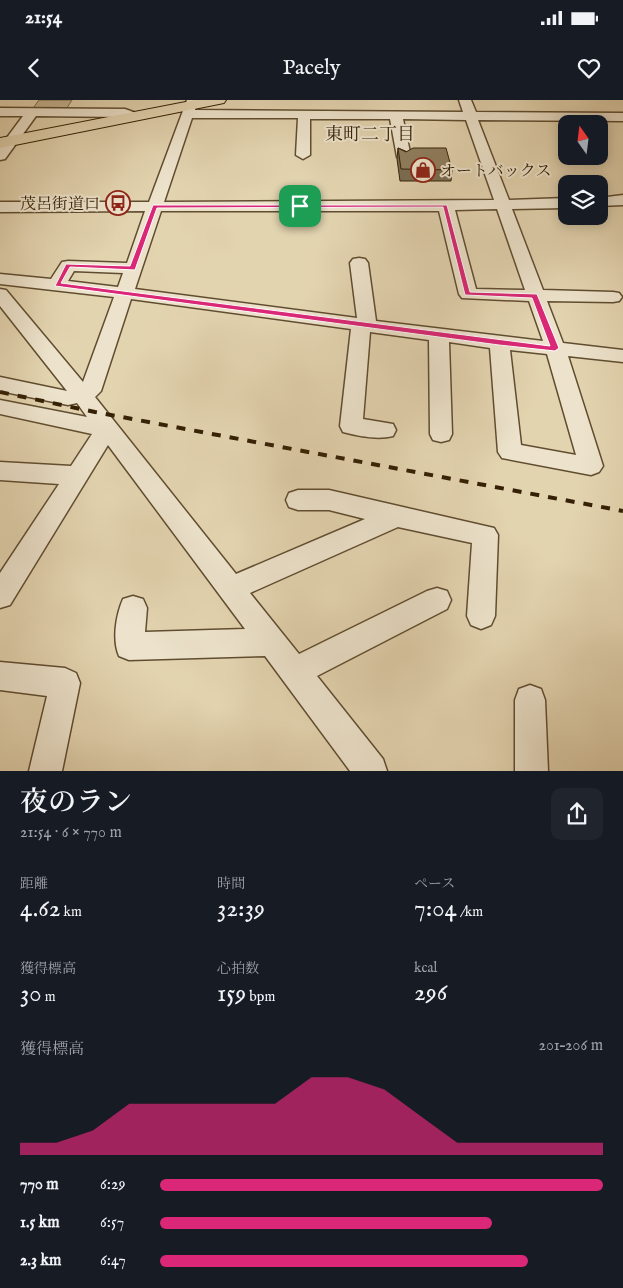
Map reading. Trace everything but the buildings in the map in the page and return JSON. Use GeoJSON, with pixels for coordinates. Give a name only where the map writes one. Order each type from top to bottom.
{"type":"FeatureCollection","features":[{"type":"Feature","properties":{"kind":"main road"},"geometry":{"type":"LineString","coordinates":[[6,142],[128,115],[219,100]]}},
{"type":"Feature","properties":{"kind":"street"},"geometry":{"type":"LineString","coordinates":[[14,112],[23,100]]}},
{"type":"Feature","properties":{"kind":"street"},"geometry":{"type":"LineString","coordinates":[[84,113],[92,100]]}},
{"type":"Feature","properties":{"kind":"street"},"geometry":{"type":"LineString","coordinates":[[0,112],[128,115],[131,100]]}},
{"type":"Feature","properties":{"kind":"street"},"geometry":{"type":"LineString","coordinates":[[465,100],[555,348],[591,466],[510,452],[499,343]]}},
{"type":"Feature","properties":{"kind":"street"},"geometry":{"type":"LineString","coordinates":[[0,384],[68,398],[90,391],[190,106],[304,115],[623,117]]}},
{"type":"Feature","properties":{"kind":"street"},"geometry":{"type":"LineString","coordinates":[[0,156],[6,142],[32,113]]}},
{"type":"Feature","properties":{"kind":"street"},"geometry":{"type":"LineString","coordinates":[[55,132],[68,113]]}},
{"type":"Feature","properties":{"kind":"street"},"geometry":{"type":"LineString","coordinates":[[303,155],[304,115]]}},
{"type":"Feature","properties":{"kind":"street"},"geometry":{"type":"LineString","coordinates":[[396,115],[404,157]]}},
{"type":"Feature","properties":{"kind":"street"},"geometry":{"type":"LineString","coordinates":[[0,207],[446,206],[558,203]]}},
{"type":"Feature","properties":{"kind":"street"},"geometry":{"type":"LineString","coordinates":[[446,206],[468,294],[613,297]]}},
{"type":"Feature","properties":{"kind":"street"},"geometry":{"type":"LineString","coordinates":[[359,263],[364,325],[351,426],[385,430]]}},
{"type":"Feature","properties":{"kind":"street"},"geometry":{"type":"LineString","coordinates":[[57,285],[68,266],[132,268]]}},
{"type":"Feature","properties":{"kind":"street"},"geometry":{"type":"LineString","coordinates":[[0,279],[125,293],[499,343],[623,356]]}},
{"type":"Feature","properties":{"kind":"street"},"geometry":{"type":"LineString","coordinates":[[0,294],[82,395],[371,770]]}},
{"type":"Feature","properties":{"kind":"street"},"geometry":{"type":"LineString","coordinates":[[439,335],[441,434]]}},
{"type":"Feature","properties":{"kind":"street"},"geometry":{"type":"LineString","coordinates":[[0,407],[107,429]]}},
{"type":"Feature","properties":{"kind":"street"},"geometry":{"type":"LineString","coordinates":[[0,596],[107,429]]}},
{"type":"Feature","properties":{"kind":"street"},"geometry":{"type":"LineString","coordinates":[[0,471],[78,476]]}},
{"type":"Feature","properties":{"kind":"street"},"geometry":{"type":"LineString","coordinates":[[298,500],[329,500],[396,517],[485,535],[481,616]]}},
{"type":"Feature","properties":{"kind":"street"},"geometry":{"type":"LineString","coordinates":[[232,588],[396,517]]}},
{"type":"Feature","properties":{"kind":"street"},"geometry":{"type":"LineString","coordinates":[[296,672],[437,600]]}},
{"type":"Feature","properties":{"kind":"street"},"geometry":{"type":"LineString","coordinates":[[133,608],[129,646],[273,642]]}},
{"type":"Feature","properties":{"kind":"street"},"geometry":{"type":"LineString","coordinates":[[0,676],[65,683],[45,770]]}},
{"type":"Feature","properties":{"kind":"street"},"geometry":{"type":"LineString","coordinates":[[530,700],[532,770]]}},
{"type":"Feature","properties":{"kind":"shaded area"},"geometry":{"type":"Polygon","coordinates":[[[39,100],[72,100],[65,111],[31,111],[39,100]]]}},
{"type":"Feature","properties":{"kind":"railway"},"geometry":{"type":"LineString","coordinates":[[0,392],[95,412],[623,511]]}},
{"type":"Feature","properties":{"kind":"place","name":"オートバックス"},"geometry":{"type":"Point","coordinates":[423,170]}},
{"type":"Feature","properties":{"kind":"place","name":"茂呂街道口"},"geometry":{"type":"Point","coordinates":[118,203]}},
{"type":"Feature","properties":{"kind":"district","name":"東町二丁目"},"geometry":{"type":"Point","coordinates":[370,134]}},
{"type":"Feature","properties":{"kind":"route"},"geometry":{"type":"LineString","coordinates":[[155,206],[300,206],[446,206],[468,294],[535,296],[555,348],[499,343],[57,285],[68,266],[132,268],[155,206]]}}]}
